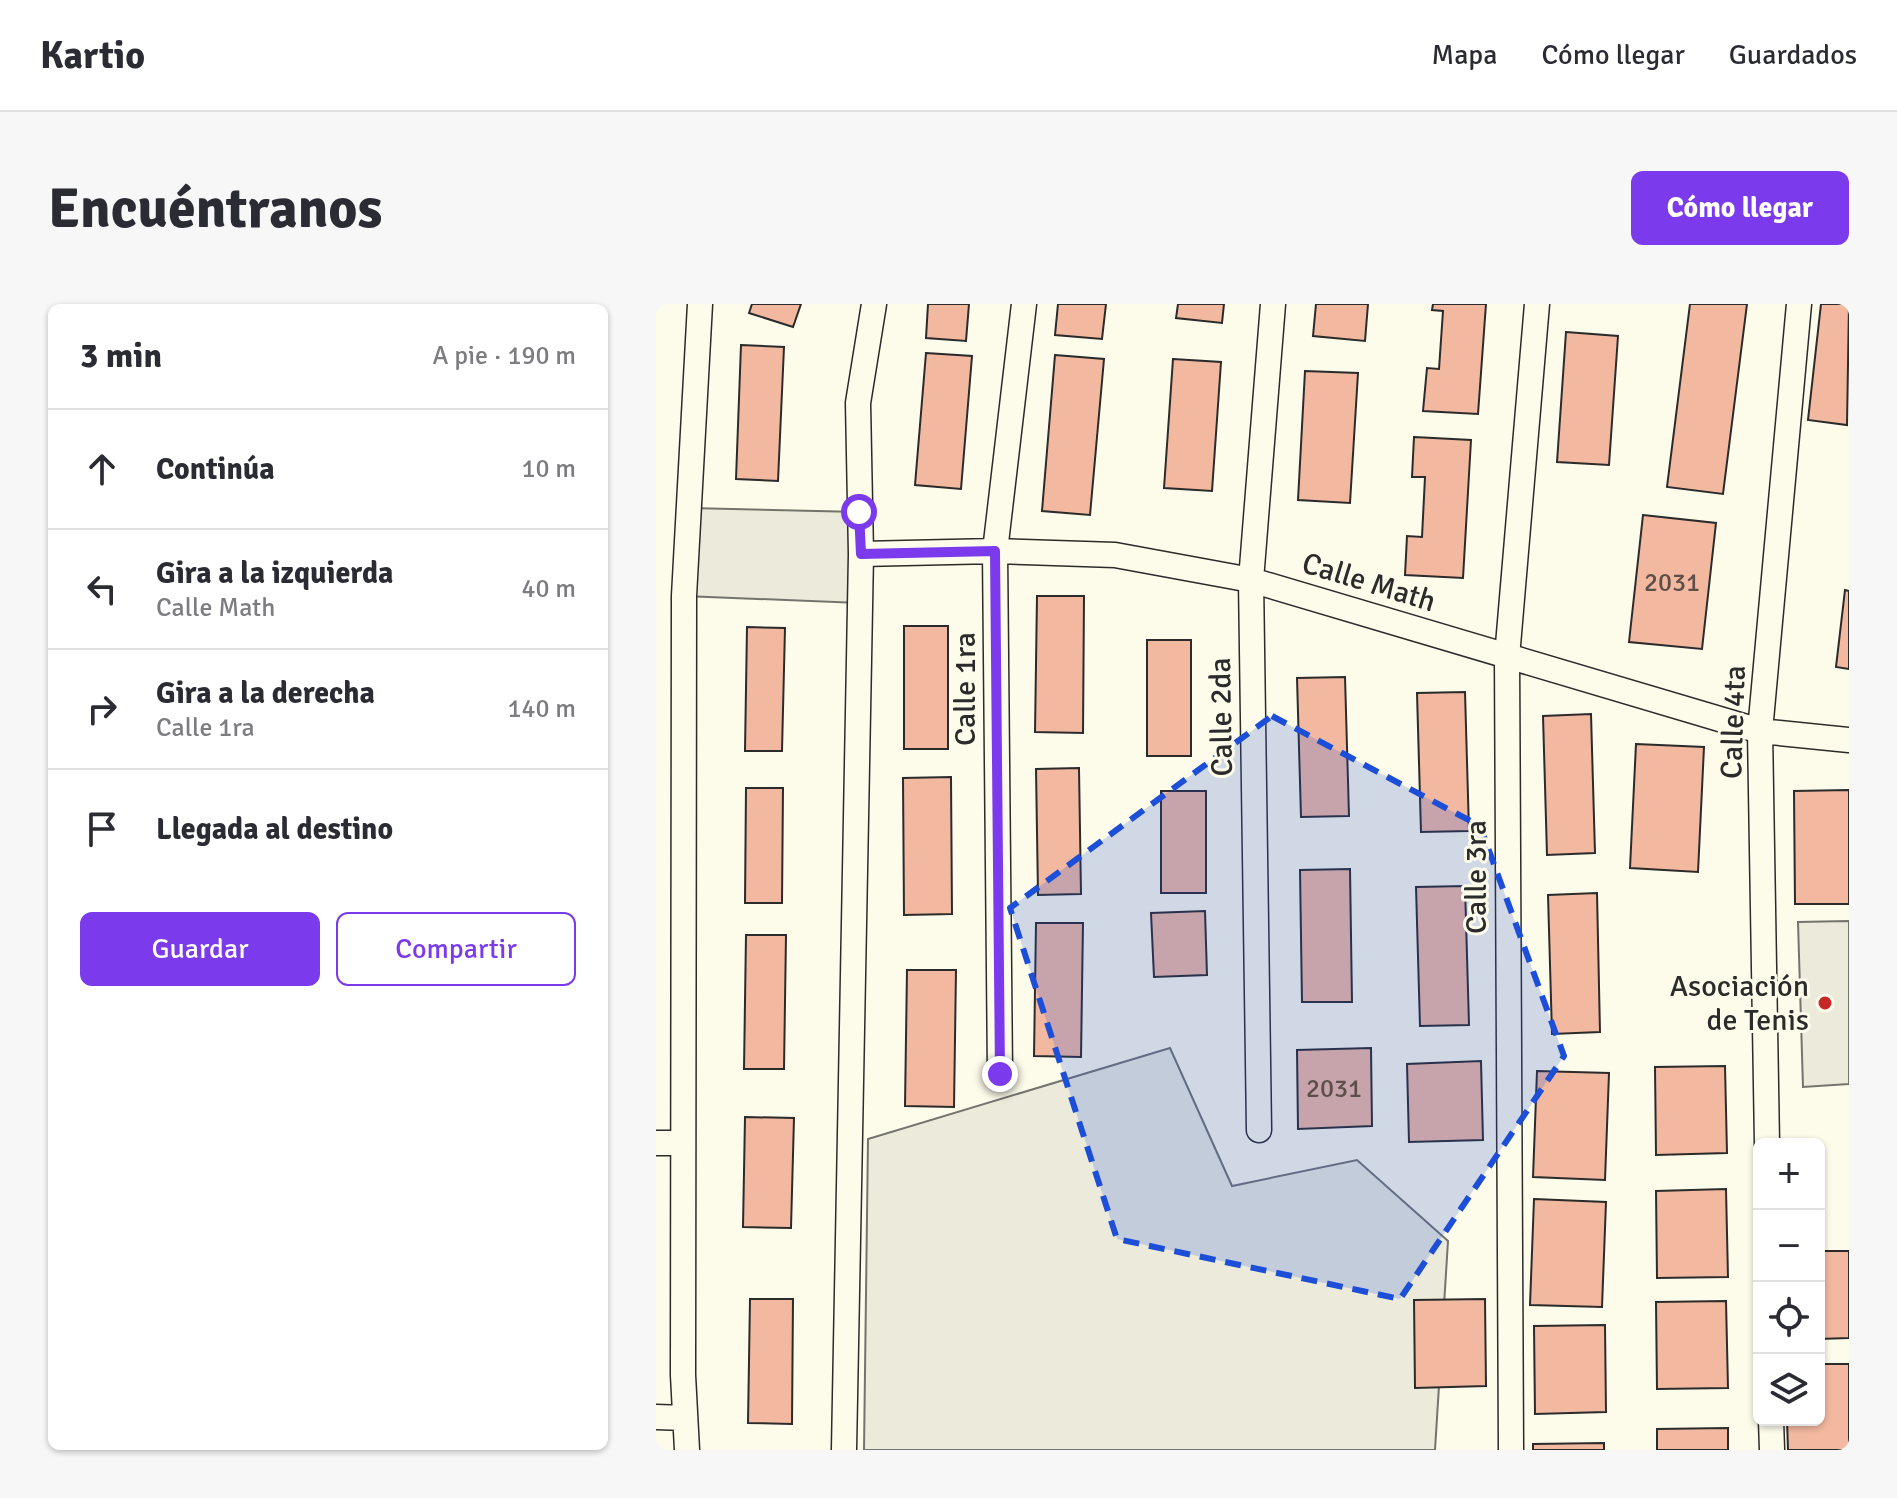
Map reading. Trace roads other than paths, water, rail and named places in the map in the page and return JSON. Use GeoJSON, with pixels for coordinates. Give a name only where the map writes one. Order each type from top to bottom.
{"type":"FeatureCollection","features":[{"type":"Feature","properties":{"kind":"street"},"geometry":{"type":"LineString","coordinates":[[687,1450],[683,1375],[684,596],[700,304]]}},
{"type":"Feature","properties":{"kind":"street"},"geometry":{"type":"LineString","coordinates":[[844,1450],[861,554],[858,403],[874,304]]}},
{"type":"Feature","properties":{"kind":"street","name":"Calle 1ra"},"geometry":{"type":"LineString","coordinates":[[1000,1074],[995,551],[1024,304]]}},
{"type":"Feature","properties":{"kind":"street","name":"Calle 2da"},"geometry":{"type":"LineString","coordinates":[[1259,1130],[1251,580],[1273,304]]}},
{"type":"Feature","properties":{"kind":"street","name":"Calle 3ra"},"geometry":{"type":"LineString","coordinates":[[1511,1450],[1507,657],[1537,304]]}},
{"type":"Feature","properties":{"kind":"street","name":"Calle 4ta"},"geometry":{"type":"LineString","coordinates":[[1767,1138],[1760,731],[1799,304]]}},
{"type":"Feature","properties":{"kind":"street","name":"Calle Math"},"geometry":{"type":"LineString","coordinates":[[861,554],[995,551],[1115,555],[1251,580],[1760,731],[1849,740]]}},
{"type":"Feature","properties":{"kind":"street"},"geometry":{"type":"LineString","coordinates":[[656,1143],[683,1143]]}},
{"type":"Feature","properties":{"kind":"street"},"geometry":{"type":"LineString","coordinates":[[656,1417],[685,1418]]}},
{"type":"Feature","properties":{"kind":"street"},"geometry":{"type":"LineString","coordinates":[[1771,1426],[1772,1450]]}},
{"type":"Feature","properties":{"kind":"place","name":"Asociación de Tenis"},"geometry":{"type":"Point","coordinates":[1825,1003]}}]}
